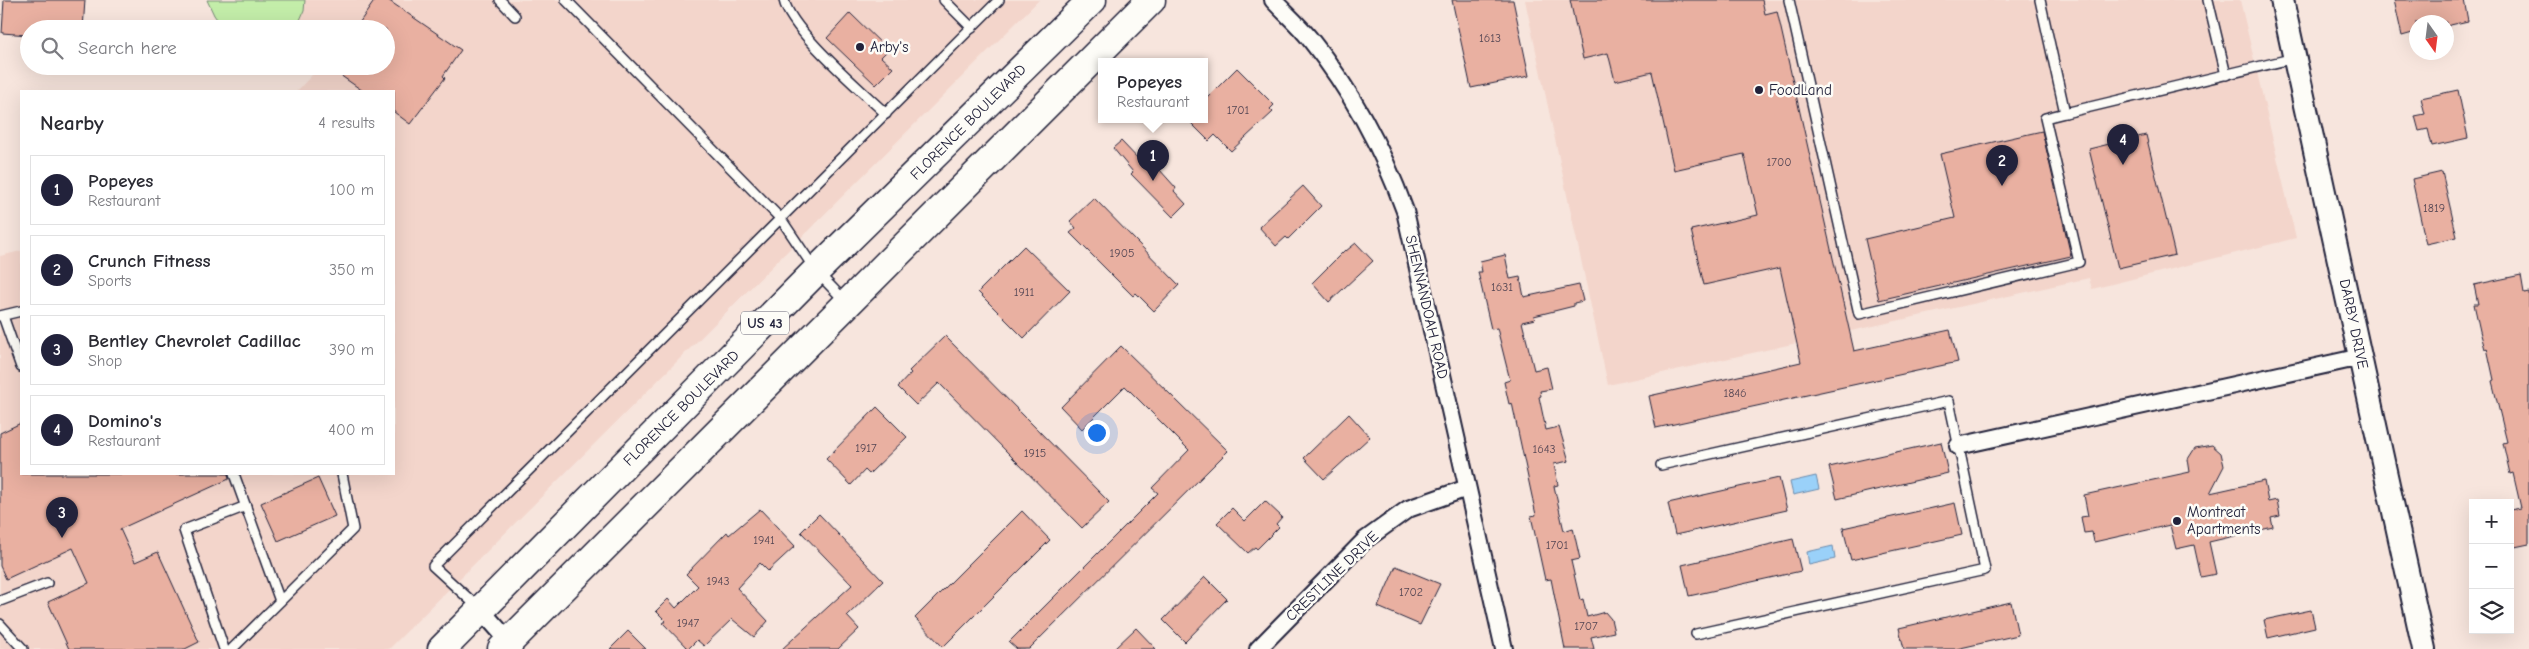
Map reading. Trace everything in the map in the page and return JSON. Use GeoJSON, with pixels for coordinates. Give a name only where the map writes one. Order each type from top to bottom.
{"type":"FeatureCollection","features":[{"type":"Feature","properties":{"kind":"highway","name":"FLORENCE BOULEVARD"},"geometry":{"type":"LineString","coordinates":[[442,649],[816,271],[1092,0]]}},
{"type":"Feature","properties":{"kind":"highway","name":"US 43"},"geometry":{"type":"LineString","coordinates":[[509,647],[1151,0]]}},
{"type":"Feature","properties":{"kind":"main road","name":"DARBY DRIVE"},"geometry":{"type":"LineString","coordinates":[[2282,0],[2424,649]]}},
{"type":"Feature","properties":{"kind":"street","name":"SHENNANDOAH ROAD"},"geometry":{"type":"LineString","coordinates":[[1273,0],[1310,39],[1359,112],[1390,169],[1405,211],[1504,649]]}},
{"type":"Feature","properties":{"kind":"street"},"geometry":{"type":"LineString","coordinates":[[1958,446],[2361,357]]}},
{"type":"Feature","properties":{"kind":"street","name":"CRESTLINE DRIVE"},"geometry":{"type":"LineString","coordinates":[[1258,649],[1366,540],[1408,509],[1467,488]]}},
{"type":"Feature","properties":{"kind":"street"},"geometry":{"type":"LineString","coordinates":[[481,610],[509,647]]}},
{"type":"Feature","properties":{"kind":"lane"},"geometry":{"type":"LineString","coordinates":[[500,0],[515,16]]}},
{"type":"Feature","properties":{"kind":"lane"},"geometry":{"type":"LineString","coordinates":[[566,0],[781,219],[816,271],[848,304]]}},
{"type":"Feature","properties":{"kind":"lane"},"geometry":{"type":"LineString","coordinates":[[784,0],[786,10],[801,31],[886,114]]}},
{"type":"Feature","properties":{"kind":"lane"},"geometry":{"type":"LineString","coordinates":[[944,0],[972,28]]}},
{"type":"Feature","properties":{"kind":"lane"},"geometry":{"type":"LineString","coordinates":[[481,610],[434,566],[999,0]]}},
{"type":"Feature","properties":{"kind":"lane"},"geometry":{"type":"LineString","coordinates":[[1789,0],[1859,314],[2079,262],[2045,118],[2295,58]]}},
{"type":"Feature","properties":{"kind":"lane"},"geometry":{"type":"LineString","coordinates":[[2040,0],[2065,113]]}},
{"type":"Feature","properties":{"kind":"lane"},"geometry":{"type":"LineString","coordinates":[[2208,0],[2226,75]]}},
{"type":"Feature","properties":{"kind":"lane"},"geometry":{"type":"LineString","coordinates":[[20,311],[1,316],[20,364]]}},
{"type":"Feature","properties":{"kind":"lane"},"geometry":{"type":"LineString","coordinates":[[1661,465],[1949,400],[1985,570],[1696,634]]}},
{"type":"Feature","properties":{"kind":"lane"},"geometry":{"type":"LineString","coordinates":[[234,475],[280,601]]}},
{"type":"Feature","properties":{"kind":"lane"},"geometry":{"type":"LineString","coordinates":[[232,649],[353,529],[342,475]]}},
{"type":"Feature","properties":{"kind":"lane"},"geometry":{"type":"LineString","coordinates":[[224,649],[184,530],[246,506]]}},
{"type":"Feature","properties":{"kind":"lane"},"geometry":{"type":"LineString","coordinates":[[0,601],[47,583]]}},
{"type":"Feature","properties":{"kind":"lane"},"geometry":{"type":"LineString","coordinates":[[0,624],[23,649]]}},
{"type":"Feature","properties":{"kind":"shaded area"},"geometry":{"type":"Polygon","coordinates":[[[255,0],[1039,0],[389,649],[0,649],[0,256],[20,251],[20,475],[395,475],[395,90],[298,90],[312,75],[395,75],[395,20],[256,20],[255,0]]]}},
{"type":"Feature","properties":{"kind":"shaded area"},"geometry":{"type":"Polygon","coordinates":[[[1525,0],[2240,0],[2296,238],[2092,289],[2089,278],[1608,385],[1525,0]]]}},
{"type":"Feature","properties":{"kind":"green space"},"geometry":{"type":"Polygon","coordinates":[[[207,0],[305,0],[304,11],[300,20],[218,20],[207,0]]]}},
{"type":"Feature","properties":{"kind":"water"},"geometry":{"type":"Polygon","coordinates":[[[1816,476],[1819,489],[1793,495],[1790,482],[1816,476]]]}},
{"type":"Feature","properties":{"kind":"water"},"geometry":{"type":"Polygon","coordinates":[[[1833,546],[1835,559],[1809,565],[1807,552],[1833,546]]]}},
{"type":"Feature","properties":{"kind":"building"},"geometry":{"type":"Polygon","coordinates":[[[4,0],[85,0],[84,20],[20,20],[20,34],[2,33],[4,0]]]}},
{"type":"Feature","properties":{"kind":"building"},"geometry":{"type":"Polygon","coordinates":[[[375,0],[388,0],[461,50],[443,76],[445,78],[410,124],[395,113],[395,90],[362,90],[340,75],[395,75],[395,20],[361,20],[375,0]]]}},
{"type":"Feature","properties":{"kind":"building"},"geometry":{"type":"Polygon","coordinates":[[[1452,0],[1513,0],[1529,76],[1471,88],[1452,0]]]}},
{"type":"Feature","properties":{"kind":"building"},"geometry":{"type":"Polygon","coordinates":[[[1570,0],[1762,0],[1765,14],[1777,11],[1854,351],[1950,330],[1958,362],[1656,428],[1649,396],[1801,362],[1780,268],[1704,285],[1691,230],[1758,215],[1744,154],[1674,170],[1652,72],[1615,81],[1608,53],[1583,59],[1570,0]]]}},
{"type":"Feature","properties":{"kind":"building"},"geometry":{"type":"Polygon","coordinates":[[[2394,0],[2464,0],[2468,21],[2454,24],[2454,15],[2409,15],[2409,34],[2402,36],[2394,0]]]}},
{"type":"Feature","properties":{"kind":"building"},"geometry":{"type":"Polygon","coordinates":[[[850,13],[888,50],[881,57],[893,68],[876,85],[827,38],[850,13]]]}},
{"type":"Feature","properties":{"kind":"building"},"geometry":{"type":"Polygon","coordinates":[[[1237,68],[1274,105],[1270,109],[1273,112],[1231,151],[1215,135],[1209,141],[1191,123],[1208,123],[1208,97],[1237,68]]]}},
{"type":"Feature","properties":{"kind":"building"},"geometry":{"type":"Polygon","coordinates":[[[2458,90],[2468,138],[2432,146],[2428,129],[2419,131],[2415,116],[2425,114],[2421,98],[2458,90]]]}},
{"type":"Feature","properties":{"kind":"building"},"geometry":{"type":"Polygon","coordinates":[[[2042,131],[2071,256],[1879,300],[1865,239],[1955,218],[1940,154],[2042,131]]]}},
{"type":"Feature","properties":{"kind":"building"},"geometry":{"type":"Polygon","coordinates":[[[2146,135],[2175,255],[2118,268],[2089,149],[2146,135]]]}},
{"type":"Feature","properties":{"kind":"building"},"geometry":{"type":"Polygon","coordinates":[[[1121,141],[1142,163],[1145,160],[1156,172],[1159,169],[1176,188],[1174,191],[1186,204],[1173,217],[1131,174],[1133,172],[1113,148],[1121,141]]]}},
{"type":"Feature","properties":{"kind":"building"},"geometry":{"type":"Polygon","coordinates":[[[2442,172],[2457,237],[2426,244],[2412,179],[2442,172]]]}},
{"type":"Feature","properties":{"kind":"building"},"geometry":{"type":"Polygon","coordinates":[[[1303,186],[1321,206],[1288,239],[1286,237],[1276,246],[1259,227],[1303,186]]]}},
{"type":"Feature","properties":{"kind":"building"},"geometry":{"type":"Polygon","coordinates":[[[1094,198],[1179,285],[1154,311],[1136,293],[1133,296],[1070,233],[1076,228],[1070,221],[1094,198]]]}},
{"type":"Feature","properties":{"kind":"building"},"geometry":{"type":"Polygon","coordinates":[[[1356,243],[1373,261],[1329,302],[1312,283],[1345,250],[1356,243]]]}},
{"type":"Feature","properties":{"kind":"building"},"geometry":{"type":"Polygon","coordinates":[[[1024,246],[1070,291],[1024,338],[978,292],[1024,246]]]}},
{"type":"Feature","properties":{"kind":"building"},"geometry":{"type":"Polygon","coordinates":[[[1505,255],[1510,279],[1520,277],[1524,297],[1579,285],[1583,301],[1574,303],[1574,306],[1534,316],[1535,319],[1522,322],[1534,370],[1547,367],[1552,389],[1540,391],[1541,396],[1539,397],[1546,430],[1559,427],[1569,461],[1554,464],[1558,485],[1554,486],[1564,531],[1573,528],[1580,559],[1571,561],[1580,600],[1583,599],[1587,617],[1605,612],[1611,619],[1614,632],[1591,637],[1594,649],[1565,649],[1551,579],[1545,580],[1531,516],[1536,515],[1512,403],[1509,404],[1504,382],[1510,380],[1497,328],[1491,329],[1478,272],[1482,272],[1480,261],[1505,255]]]}},
{"type":"Feature","properties":{"kind":"building"},"geometry":{"type":"Polygon","coordinates":[[[2521,275],[2524,293],[2529,292],[2529,544],[2514,547],[2514,509],[2521,508],[2513,473],[2510,474],[2503,443],[2507,442],[2492,381],[2494,380],[2487,348],[2485,349],[2474,304],[2478,304],[2474,285],[2521,275]]]}},
{"type":"Feature","properties":{"kind":"building"},"geometry":{"type":"Polygon","coordinates":[[[945,336],[1109,502],[1082,528],[939,383],[916,405],[898,387],[911,373],[909,371],[945,336]]]}},
{"type":"Feature","properties":{"kind":"building"},"geometry":{"type":"Polygon","coordinates":[[[1121,346],[1228,451],[1029,649],[1017,649],[1009,642],[1158,493],[1152,488],[1189,450],[1125,386],[1082,429],[1061,407],[1121,346]]]}},
{"type":"Feature","properties":{"kind":"building"},"geometry":{"type":"Polygon","coordinates":[[[877,407],[907,437],[869,474],[865,470],[851,485],[826,459],[877,407]]]}},
{"type":"Feature","properties":{"kind":"building"},"geometry":{"type":"Polygon","coordinates":[[[1349,414],[1370,437],[1324,479],[1304,458],[1349,414]]]}},
{"type":"Feature","properties":{"kind":"building"},"geometry":{"type":"Polygon","coordinates":[[[20,423],[20,475],[228,475],[229,479],[120,529],[135,562],[158,552],[199,642],[185,649],[69,649],[48,602],[89,583],[73,548],[6,579],[0,566],[0,433],[20,423]]]}},
{"type":"Feature","properties":{"kind":"building"},"geometry":{"type":"Polygon","coordinates":[[[1941,442],[1948,473],[1837,499],[1829,467],[1941,442]]]}},
{"type":"Feature","properties":{"kind":"building","name":"Montreat Apartments"},"geometry":{"type":"Polygon","coordinates":[[[2212,445],[2221,453],[2224,466],[2210,493],[2264,481],[2268,502],[2277,500],[2280,516],[2271,518],[2273,527],[2209,542],[2216,574],[2201,577],[2194,545],[2176,549],[2170,525],[2094,542],[2092,532],[2084,533],[2081,517],[2088,516],[2084,495],[2190,472],[2188,459],[2195,448],[2212,445]]]}},
{"type":"Feature","properties":{"kind":"building"},"geometry":{"type":"Polygon","coordinates":[[[318,478],[335,516],[278,541],[261,503],[318,478]]]}},
{"type":"Feature","properties":{"kind":"building"},"geometry":{"type":"Polygon","coordinates":[[[1779,478],[1787,510],[1675,535],[1668,503],[1779,478]]]}},
{"type":"Feature","properties":{"kind":"building"},"geometry":{"type":"Polygon","coordinates":[[[1265,501],[1282,517],[1276,524],[1279,527],[1257,549],[1255,547],[1248,553],[1217,523],[1232,508],[1245,521],[1265,501]]]}},
{"type":"Feature","properties":{"kind":"building"},"geometry":{"type":"Polygon","coordinates":[[[1955,503],[1962,535],[1851,560],[1843,528],[1955,503]]]}},
{"type":"Feature","properties":{"kind":"building"},"geometry":{"type":"Polygon","coordinates":[[[760,509],[795,546],[768,571],[760,563],[737,588],[768,621],[754,637],[732,619],[704,646],[697,640],[688,649],[663,623],[666,621],[656,611],[668,599],[676,608],[698,586],[686,574],[727,532],[729,535],[760,509]]]}},
{"type":"Feature","properties":{"kind":"building"},"geometry":{"type":"Polygon","coordinates":[[[1022,511],[1050,540],[943,647],[915,618],[1022,511]]]}},
{"type":"Feature","properties":{"kind":"building"},"geometry":{"type":"Polygon","coordinates":[[[819,514],[883,581],[847,616],[859,629],[838,649],[782,649],[852,585],[801,532],[819,514]]]}},
{"type":"Feature","properties":{"kind":"building"},"geometry":{"type":"Polygon","coordinates":[[[1793,539],[1801,571],[1689,596],[1682,565],[1793,539]]]}},
{"type":"Feature","properties":{"kind":"building"},"geometry":{"type":"Polygon","coordinates":[[[1396,566],[1440,584],[1420,625],[1378,607],[1396,566]]]}},
{"type":"Feature","properties":{"kind":"building"},"geometry":{"type":"Polygon","coordinates":[[[1205,577],[1227,599],[1185,642],[1163,620],[1205,577]]]}},
{"type":"Feature","properties":{"kind":"building"},"geometry":{"type":"Polygon","coordinates":[[[2011,602],[2018,635],[1956,649],[1904,649],[1899,628],[2011,602]]]}},
{"type":"Feature","properties":{"kind":"building"},"geometry":{"type":"Polygon","coordinates":[[[2311,610],[2315,627],[2268,638],[2264,620],[2311,610]]]}},
{"type":"Feature","properties":{"kind":"building"},"geometry":{"type":"Polygon","coordinates":[[[1136,628],[1156,649],[1114,649],[1136,628]]]}},
{"type":"Feature","properties":{"kind":"building"},"geometry":{"type":"Polygon","coordinates":[[[628,631],[646,649],[610,649],[628,631]]]}},
{"type":"Feature","properties":{"kind":"place","name":"Arby's"},"geometry":{"type":"Point","coordinates":[860,47]}},
{"type":"Feature","properties":{"kind":"place","name":"FoodLand"},"geometry":{"type":"Point","coordinates":[1759,90]}},
{"type":"Feature","properties":{"kind":"place","name":"Domino's"},"geometry":{"type":"Point","coordinates":[2123,165]}},
{"type":"Feature","properties":{"kind":"place","name":"Popeyes"},"geometry":{"type":"Point","coordinates":[1153,181]}},
{"type":"Feature","properties":{"kind":"place","name":"Crunch Fitness"},"geometry":{"type":"Point","coordinates":[2002,186]}},
{"type":"Feature","properties":{"kind":"place","name":"Montreat Apartments"},"geometry":{"type":"Point","coordinates":[2177,521]}},
{"type":"Feature","properties":{"kind":"place","name":"Bentley Chevrolet Cadillac"},"geometry":{"type":"Point","coordinates":[62,538]}}]}
